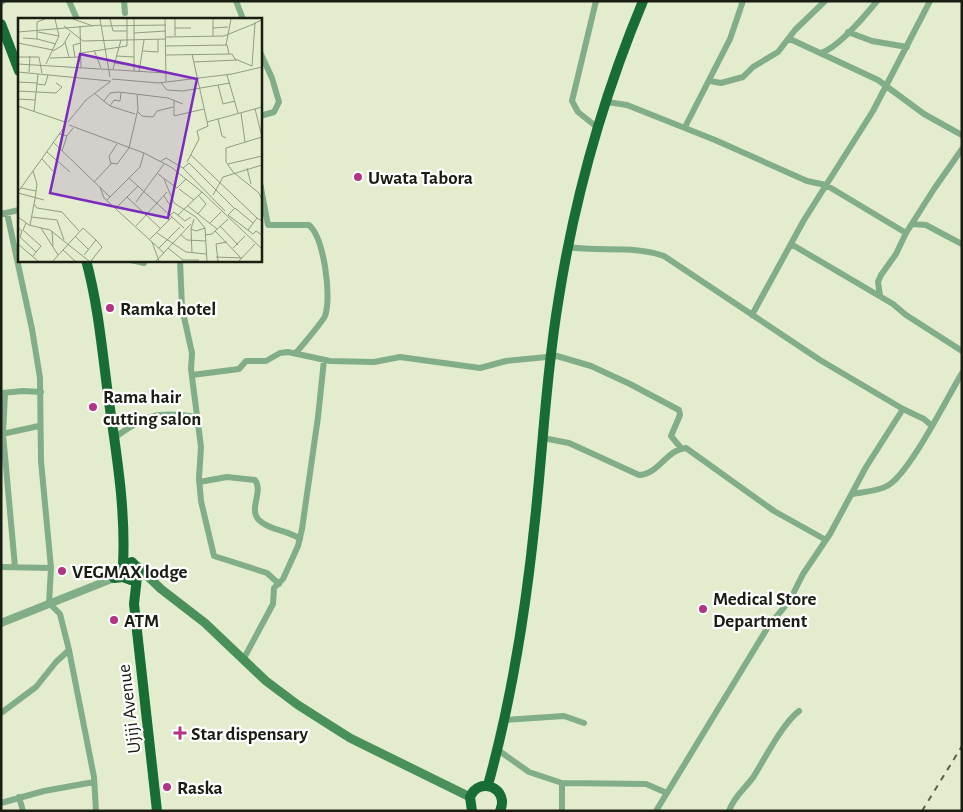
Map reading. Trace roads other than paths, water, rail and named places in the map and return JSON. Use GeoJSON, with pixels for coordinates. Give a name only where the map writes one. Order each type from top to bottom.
{"type":"FeatureCollection","features":[{"type":"Feature","properties":{"kind":"highway"},"geometry":{"type":"LineString","coordinates":[[488,785],[498,750],[521,628],[543,438],[550,355],[568,247],[598,128],[624,49],[644,1]]}},
{"type":"Feature","properties":{"kind":"highway"},"geometry":{"type":"LineString","coordinates":[[1,24],[18,68]]}},
{"type":"Feature","properties":{"kind":"highway"},"geometry":{"type":"LineString","coordinates":[[86,261],[96,296],[124,537],[131,565],[139,573],[134,604]]}},
{"type":"Feature","properties":{"kind":"highway"},"geometry":{"type":"LineString","coordinates":[[114,578],[131,565]]}},
{"type":"Feature","properties":{"kind":"highway"},"geometry":{"type":"LineString","coordinates":[[114,578],[131,580],[137,577]]}},
{"type":"Feature","properties":{"kind":"highway"},"geometry":{"type":"LineString","coordinates":[[125,579],[134,604]]}},
{"type":"Feature","properties":{"kind":"highway","name":"Ujiji Avenue"},"geometry":{"type":"LineString","coordinates":[[134,604],[157,811]]}},
{"type":"Feature","properties":{"kind":"highway"},"geometry":{"type":"LineString","coordinates":[[472,811],[470,797],[479,786],[488,785],[498,790],[501,795],[500,811]]}},
{"type":"Feature","properties":{"kind":"main road"},"geometry":{"type":"LineString","coordinates":[[131,565],[206,622],[266,681],[330,727],[470,797]]}},
{"type":"Feature","properties":{"kind":"main road"},"geometry":{"type":"LineString","coordinates":[[137,577],[161,588]]}},
{"type":"Feature","properties":{"kind":"street"},"geometry":{"type":"LineString","coordinates":[[69,1],[77,18]]}},
{"type":"Feature","properties":{"kind":"street"},"geometry":{"type":"LineString","coordinates":[[124,1],[125,13]]}},
{"type":"Feature","properties":{"kind":"street"},"geometry":{"type":"LineString","coordinates":[[236,1],[243,18]]}},
{"type":"Feature","properties":{"kind":"street"},"geometry":{"type":"LineString","coordinates":[[596,1],[572,101],[578,112],[598,128]]}},
{"type":"Feature","properties":{"kind":"street"},"geometry":{"type":"LineString","coordinates":[[685,127],[710,81],[734,30],[743,1]]}},
{"type":"Feature","properties":{"kind":"street"},"geometry":{"type":"LineString","coordinates":[[710,81],[721,83],[740,79],[753,67],[778,52],[790,39],[795,30],[825,1]]}},
{"type":"Feature","properties":{"kind":"street"},"geometry":{"type":"LineString","coordinates":[[820,53],[828,51],[877,1]]}},
{"type":"Feature","properties":{"kind":"street"},"geometry":{"type":"LineString","coordinates":[[752,315],[791,244],[887,85],[907,47],[927,2]]}},
{"type":"Feature","properties":{"kind":"street"},"geometry":{"type":"LineString","coordinates":[[848,32],[872,41],[907,47]]}},
{"type":"Feature","properties":{"kind":"street"},"geometry":{"type":"LineString","coordinates":[[790,39],[887,85],[924,114],[962,135]]}},
{"type":"Feature","properties":{"kind":"street"},"geometry":{"type":"LineString","coordinates":[[261,54],[272,78],[279,102],[274,112],[261,116]]}},
{"type":"Feature","properties":{"kind":"street"},"geometry":{"type":"LineString","coordinates":[[607,102],[627,105],[685,127],[807,181],[826,185],[906,233]]}},
{"type":"Feature","properties":{"kind":"street"},"geometry":{"type":"LineString","coordinates":[[880,296],[878,282],[902,244],[906,233],[962,149]]}},
{"type":"Feature","properties":{"kind":"street"},"geometry":{"type":"LineString","coordinates":[[261,188],[269,225]]}},
{"type":"Feature","properties":{"kind":"street"},"geometry":{"type":"LineString","coordinates":[[18,210],[4,213],[32,329],[40,392],[40,426],[47,541],[51,568],[49,603],[60,614],[69,650],[94,782],[96,811]]}},
{"type":"Feature","properties":{"kind":"street"},"geometry":{"type":"LineString","coordinates":[[912,224],[926,225],[962,244]]}},
{"type":"Feature","properties":{"kind":"street"},"geometry":{"type":"LineString","coordinates":[[261,227],[309,225],[315,232],[322,254],[327,288],[326,314],[296,353]]}},
{"type":"Feature","properties":{"kind":"street"},"geometry":{"type":"LineString","coordinates":[[791,244],[880,296],[962,351]]}},
{"type":"Feature","properties":{"kind":"street"},"geometry":{"type":"LineString","coordinates":[[568,247],[595,250],[646,250],[659,254],[699,278],[820,360],[903,409],[924,419],[932,426]]}},
{"type":"Feature","properties":{"kind":"street"},"geometry":{"type":"LineString","coordinates":[[135,261],[144,263]]}},
{"type":"Feature","properties":{"kind":"street"},"geometry":{"type":"LineString","coordinates":[[180,261],[182,308],[192,352],[192,376],[202,457],[201,501],[214,556],[267,572],[279,584]]}},
{"type":"Feature","properties":{"kind":"street"},"geometry":{"type":"LineString","coordinates":[[192,376],[239,369],[246,361],[266,360],[283,352],[296,353],[324,360],[374,362],[400,357],[480,368],[506,361],[550,355],[571,359],[630,384],[679,410],[680,415],[671,436],[681,448],[688,449],[774,511],[826,540]]}},
{"type":"Feature","properties":{"kind":"street"},"geometry":{"type":"LineString","coordinates":[[244,660],[273,604],[273,592],[279,584],[300,539],[312,469],[324,360]]}},
{"type":"Feature","properties":{"kind":"street"},"geometry":{"type":"LineString","coordinates":[[852,494],[888,486],[920,446],[962,373]]}},
{"type":"Feature","properties":{"kind":"street"},"geometry":{"type":"LineString","coordinates":[[14,567],[2,434],[3,393],[40,392]]}},
{"type":"Feature","properties":{"kind":"street"},"geometry":{"type":"LineString","coordinates":[[656,811],[768,627],[790,600],[803,574],[826,540],[866,467],[903,409]]}},
{"type":"Feature","properties":{"kind":"street"},"geometry":{"type":"LineString","coordinates":[[114,438],[144,418],[157,415],[197,418]]}},
{"type":"Feature","properties":{"kind":"street"},"geometry":{"type":"LineString","coordinates":[[924,419],[936,418]]}},
{"type":"Feature","properties":{"kind":"street"},"geometry":{"type":"LineString","coordinates":[[2,434],[40,426]]}},
{"type":"Feature","properties":{"kind":"street"},"geometry":{"type":"LineString","coordinates":[[543,438],[569,443],[639,475],[650,472],[681,448]]}},
{"type":"Feature","properties":{"kind":"street"},"geometry":{"type":"LineString","coordinates":[[200,482],[227,477],[255,480],[258,485],[254,510],[258,520],[265,525],[300,539]]}},
{"type":"Feature","properties":{"kind":"street"},"geometry":{"type":"LineString","coordinates":[[1,567],[51,568]]}},
{"type":"Feature","properties":{"kind":"street"},"geometry":{"type":"LineString","coordinates":[[1,624],[114,578]]}},
{"type":"Feature","properties":{"kind":"street"},"geometry":{"type":"LineString","coordinates":[[1,713],[36,687],[56,662],[69,650]]}},
{"type":"Feature","properties":{"kind":"street"},"geometry":{"type":"LineString","coordinates":[[729,811],[735,798],[753,777],[776,740],[799,711]]}},
{"type":"Feature","properties":{"kind":"street"},"geometry":{"type":"LineString","coordinates":[[504,720],[564,716],[584,724]]}},
{"type":"Feature","properties":{"kind":"street"},"geometry":{"type":"LineString","coordinates":[[498,750],[532,773],[562,783],[646,784],[668,792]]}},
{"type":"Feature","properties":{"kind":"street"},"geometry":{"type":"LineString","coordinates":[[1,803],[19,797],[94,782]]}},
{"type":"Feature","properties":{"kind":"street"},"geometry":{"type":"LineString","coordinates":[[562,783],[562,811]]}},
{"type":"Feature","properties":{"kind":"street"},"geometry":{"type":"LineString","coordinates":[[19,797],[23,811]]}},
{"type":"Feature","properties":{"kind":"railway"},"geometry":{"type":"LineString","coordinates":[[922,811],[962,746]]}},
{"type":"Feature","properties":{"kind":"place","name":"Uwata Tabora"},"geometry":{"type":"Point","coordinates":[358,177]}},
{"type":"Feature","properties":{"kind":"place","name":"Ramka hotel"},"geometry":{"type":"Point","coordinates":[110,308]}},
{"type":"Feature","properties":{"kind":"place","name":"Rama hair cutting salon"},"geometry":{"type":"Point","coordinates":[93,407]}},
{"type":"Feature","properties":{"kind":"place","name":"VEGMAX lodge"},"geometry":{"type":"Point","coordinates":[62,571]}},
{"type":"Feature","properties":{"kind":"place","name":"Medical Store Department"},"geometry":{"type":"Point","coordinates":[703,609]}},
{"type":"Feature","properties":{"kind":"place","name":"ATM"},"geometry":{"type":"Point","coordinates":[114,620]}},
{"type":"Feature","properties":{"kind":"place","name":"Star dispensary"},"geometry":{"type":"Point","coordinates":[180,733]}},
{"type":"Feature","properties":{"kind":"place","name":"Raska"},"geometry":{"type":"Point","coordinates":[167,787]}}]}
